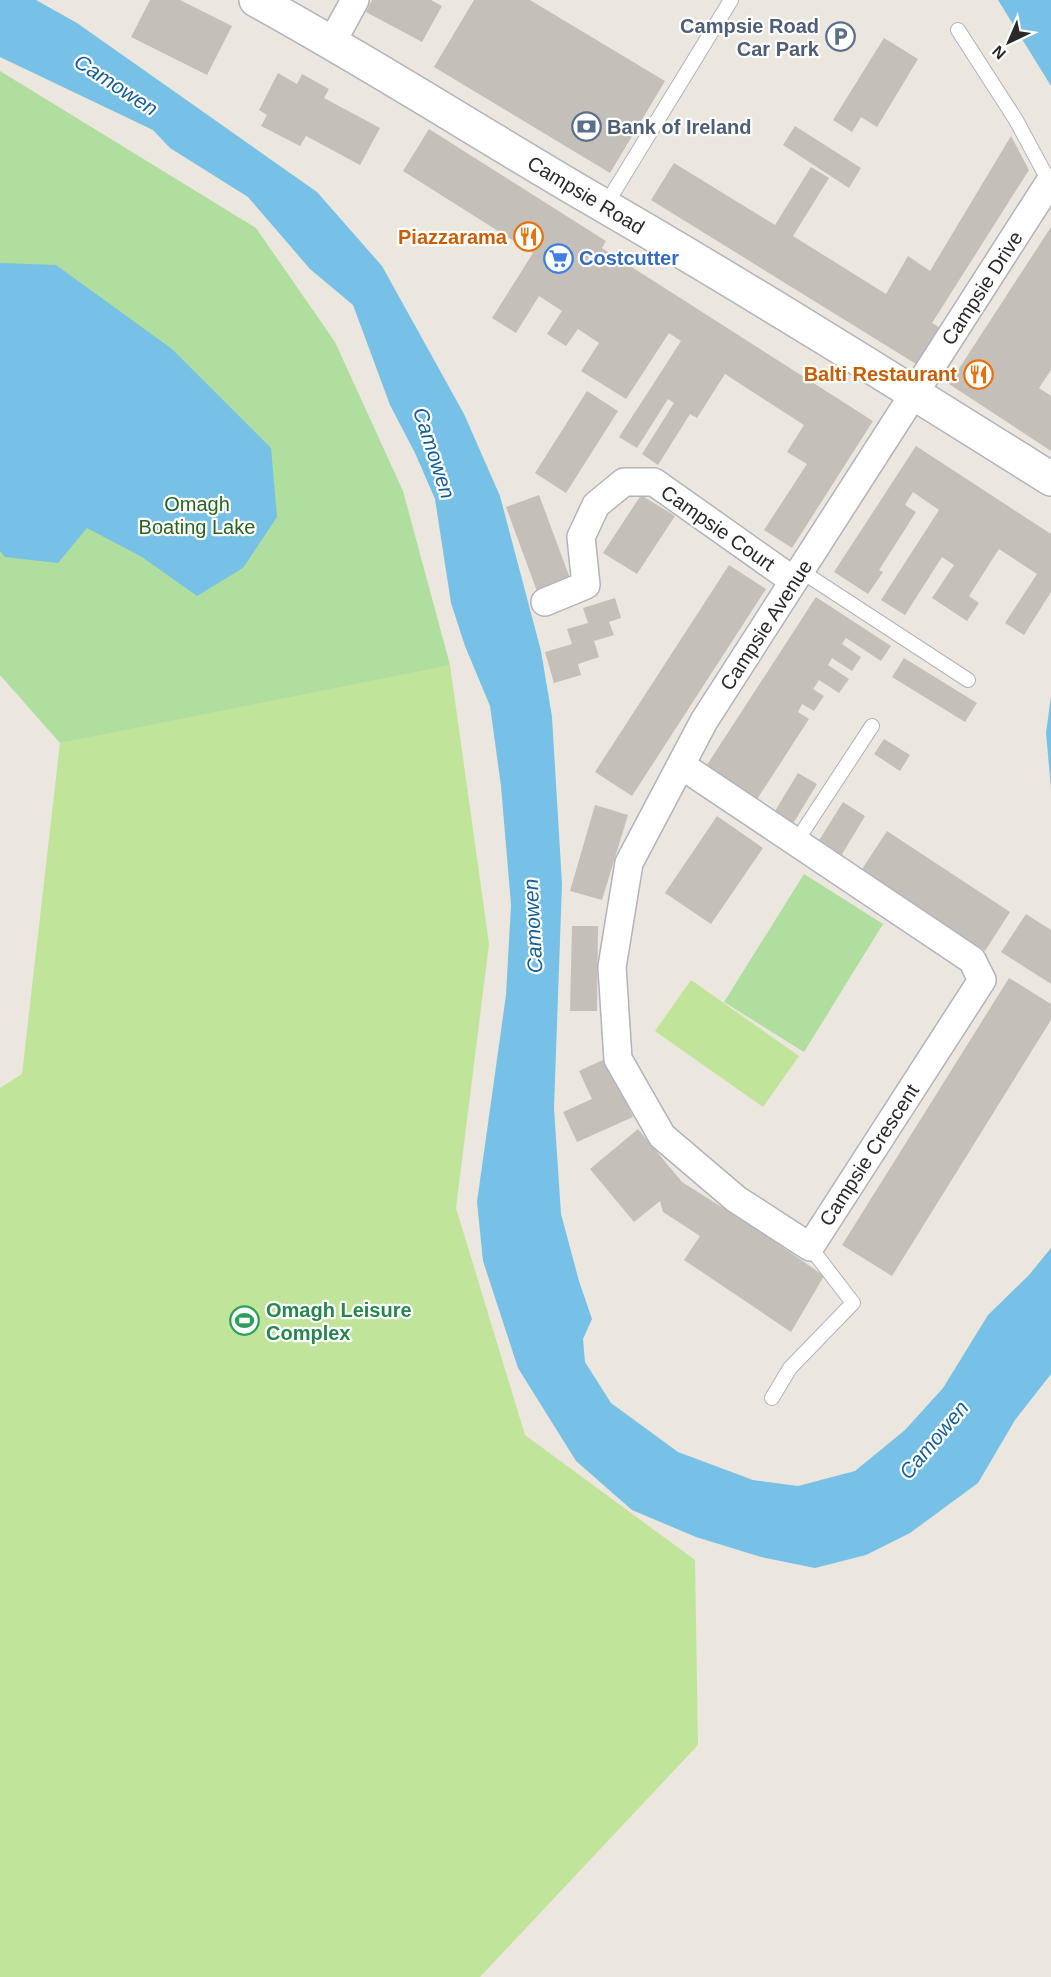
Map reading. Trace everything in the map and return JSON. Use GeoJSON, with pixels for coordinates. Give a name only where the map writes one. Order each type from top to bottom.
{"type":"FeatureCollection","features":[{"type":"Feature","properties":{"kind":"main road","name":"Campsie Road"},"geometry":{"type":"LineString","coordinates":[[256,0],[332,42],[605,206],[914,393],[1051,479]]}},
{"type":"Feature","properties":{"kind":"street"},"geometry":{"type":"LineString","coordinates":[[332,42],[355,0]]}},
{"type":"Feature","properties":{"kind":"street","name":"Campsie Drive"},"geometry":{"type":"LineString","coordinates":[[914,393],[1050,184]]}},
{"type":"Feature","properties":{"kind":"street","name":"Campsie Avenue"},"geometry":{"type":"LineString","coordinates":[[629,863],[704,721],[914,393]]}},
{"type":"Feature","properties":{"kind":"street","name":"Campsie Court"},"geometry":{"type":"LineString","coordinates":[[545,602],[586,585],[580,537],[596,505],[624,482],[654,482],[797,576]]}},
{"type":"Feature","properties":{"kind":"street","name":"Campsie Crescent"},"geometry":{"type":"LineString","coordinates":[[629,863],[612,967],[618,1059],[662,1136],[736,1199],[810,1247],[982,980],[972,960],[681,765]]}},
{"type":"Feature","properties":{"kind":"lane"},"geometry":{"type":"LineString","coordinates":[[605,206],[732,0]]}},
{"type":"Feature","properties":{"kind":"lane"},"geometry":{"type":"LineString","coordinates":[[958,30],[1016,120],[1050,184]]}},
{"type":"Feature","properties":{"kind":"lane"},"geometry":{"type":"LineString","coordinates":[[797,576],[968,680]]}},
{"type":"Feature","properties":{"kind":"lane"},"geometry":{"type":"LineString","coordinates":[[796,842],[872,726]]}},
{"type":"Feature","properties":{"kind":"lane"},"geometry":{"type":"LineString","coordinates":[[772,1398],[790,1368],[853,1303],[810,1247]]}},
{"type":"Feature","properties":{"kind":"green space","name":"Omagh Boating Lake"},"geometry":{"type":"Polygon","coordinates":[[[0,71],[256,228],[335,342],[403,491],[450,665],[372,686],[60,743],[0,675],[0,71]]]}},
{"type":"Feature","properties":{"kind":"green space","name":"Omagh Leisure Complex"},"geometry":{"type":"Polygon","coordinates":[[[450,665],[489,944],[456,1208],[525,1435],[695,1560],[698,1745],[480,1977],[0,1977],[0,1088],[22,1074],[60,743],[450,665]]]}},
{"type":"Feature","properties":{"kind":"green space"},"geometry":{"type":"Polygon","coordinates":[[[804,874],[883,924],[804,1052],[724,1002],[804,874]]]}},
{"type":"Feature","properties":{"kind":"green space"},"geometry":{"type":"Polygon","coordinates":[[[691,980],[799,1056],[763,1107],[655,1031],[691,980]]]}},
{"type":"Feature","properties":{"kind":"water","name":"Camowen"},"geometry":{"type":"Polygon","coordinates":[[[0,0],[36,0],[77,23],[317,192],[382,266],[464,414],[500,496],[541,651],[552,717],[562,884],[554,1108],[561,1214],[592,1319],[583,1339],[585,1362],[611,1403],[678,1452],[753,1480],[798,1486],[855,1471],[905,1430],[943,1388],[988,1315],[1029,1275],[1051,1248],[1051,1374],[1015,1420],[978,1483],[910,1533],[866,1555],[815,1568],[761,1557],[696,1537],[632,1510],[576,1461],[518,1368],[483,1261],[477,1202],[506,995],[511,905],[501,786],[490,706],[465,646],[451,603],[435,499],[415,453],[390,405],[353,305],[310,269],[248,197],[170,148],[153,130],[0,57],[0,0]]]}},
{"type":"Feature","properties":{"kind":"water"},"geometry":{"type":"Polygon","coordinates":[[[998,0],[1051,0],[1051,86],[1003,8],[998,0]]]}},
{"type":"Feature","properties":{"kind":"water"},"geometry":{"type":"Polygon","coordinates":[[[0,263],[56,265],[172,349],[271,448],[277,517],[243,568],[197,596],[142,557],[87,528],[58,563],[5,557],[0,551],[0,263]]]}},
{"type":"Feature","properties":{"kind":"water"},"geometry":{"type":"Polygon","coordinates":[[[1051,696],[1051,788],[1046,733],[1051,696]]]}},
{"type":"Feature","properties":{"kind":"building"},"geometry":{"type":"Polygon","coordinates":[[[150,0],[180,0],[232,26],[207,75],[131,37],[150,0]]]}},
{"type":"Feature","properties":{"kind":"building"},"geometry":{"type":"Polygon","coordinates":[[[372,0],[431,0],[442,6],[422,42],[366,12],[372,0]]]}},
{"type":"Feature","properties":{"kind":"building","name":"Bank of Ireland"},"geometry":{"type":"Polygon","coordinates":[[[474,0],[530,0],[665,81],[610,173],[434,67],[474,0]]]}},
{"type":"Feature","properties":{"kind":"building"},"geometry":{"type":"Polygon","coordinates":[[[884,38],[918,59],[877,127],[861,117],[852,132],[833,120],[884,38]]]}},
{"type":"Feature","properties":{"kind":"building"},"geometry":{"type":"Polygon","coordinates":[[[278,73],[297,84],[302,74],[329,89],[324,98],[380,128],[360,165],[306,136],[300,146],[261,126],[267,115],[259,110],[278,73]]]}},
{"type":"Feature","properties":{"kind":"building"},"geometry":{"type":"Polygon","coordinates":[[[795,126],[861,168],[849,188],[783,145],[795,126]]]}},
{"type":"Feature","properties":{"kind":"building"},"geometry":{"type":"Polygon","coordinates":[[[429,129],[606,241],[602,248],[873,421],[792,548],[764,530],[807,464],[787,452],[804,425],[725,374],[697,418],[690,414],[658,465],[642,454],[674,403],[668,399],[637,448],[619,437],[681,341],[669,333],[626,399],[581,371],[599,343],[578,329],[566,346],[547,334],[562,311],[539,296],[516,333],[492,318],[533,253],[403,171],[429,129]]]}},
{"type":"Feature","properties":{"kind":"building"},"geometry":{"type":"Polygon","coordinates":[[[1011,136],[1029,170],[932,323],[939,327],[916,364],[651,200],[674,163],[775,225],[811,167],[829,178],[793,236],[886,294],[908,256],[930,271],[1011,136]]]}},
{"type":"Feature","properties":{"kind":"building"},"geometry":{"type":"Polygon","coordinates":[[[1051,227],[1051,370],[1039,388],[1051,396],[1051,451],[949,384],[1051,227]]]}},
{"type":"Feature","properties":{"kind":"building"},"geometry":{"type":"Polygon","coordinates":[[[587,391],[618,411],[566,493],[535,473],[587,391]]]}},
{"type":"Feature","properties":{"kind":"building"},"geometry":{"type":"Polygon","coordinates":[[[916,446],[1051,534],[1051,592],[1024,635],[1005,623],[1037,574],[999,549],[969,596],[979,603],[967,621],[932,598],[954,565],[942,557],[905,615],[881,600],[939,510],[913,492],[905,505],[916,512],[879,570],[883,572],[868,594],[834,572],[916,446]]]}},
{"type":"Feature","properties":{"kind":"building"},"geometry":{"type":"Polygon","coordinates":[[[539,495],[571,581],[538,594],[506,507],[539,495]]]}},
{"type":"Feature","properties":{"kind":"building"},"geometry":{"type":"Polygon","coordinates":[[[641,495],[675,516],[637,574],[603,553],[641,495]]]}},
{"type":"Feature","properties":{"kind":"building"},"geometry":{"type":"Polygon","coordinates":[[[729,565],[766,589],[632,796],[595,772],[729,565]]]}},
{"type":"Feature","properties":{"kind":"building"},"geometry":{"type":"Polygon","coordinates":[[[816,597],[891,646],[881,661],[846,638],[842,644],[861,657],[852,671],[832,658],[828,665],[849,679],[839,693],[819,680],[813,689],[824,696],[814,711],[802,704],[798,712],[809,719],[756,801],[705,768],[816,597]]]}},
{"type":"Feature","properties":{"kind":"building"},"geometry":{"type":"Polygon","coordinates":[[[615,598],[621,618],[609,622],[614,635],[594,641],[599,657],[578,664],[581,675],[554,683],[545,652],[572,644],[567,629],[588,623],[583,608],[615,598]]]}},
{"type":"Feature","properties":{"kind":"building"},"geometry":{"type":"Polygon","coordinates":[[[904,658],[977,703],[965,722],[892,677],[904,658]]]}},
{"type":"Feature","properties":{"kind":"building"},"geometry":{"type":"Polygon","coordinates":[[[884,739],[910,755],[900,771],[874,754],[884,739]]]}},
{"type":"Feature","properties":{"kind":"building"},"geometry":{"type":"Polygon","coordinates":[[[798,773],[817,784],[791,827],[772,816],[798,773]]]}},
{"type":"Feature","properties":{"kind":"building"},"geometry":{"type":"Polygon","coordinates":[[[843,802],[865,816],[841,856],[818,842],[843,802]]]}},
{"type":"Feature","properties":{"kind":"building"},"geometry":{"type":"Polygon","coordinates":[[[595,805],[628,815],[602,900],[570,891],[595,805]]]}},
{"type":"Feature","properties":{"kind":"building"},"geometry":{"type":"Polygon","coordinates":[[[717,816],[763,848],[711,924],[665,893],[717,816]]]}},
{"type":"Feature","properties":{"kind":"building"},"geometry":{"type":"Polygon","coordinates":[[[887,831],[1010,912],[985,951],[862,869],[887,831]]]}},
{"type":"Feature","properties":{"kind":"building"},"geometry":{"type":"Polygon","coordinates":[[[1026,914],[1051,930],[1051,984],[1001,952],[1026,914]]]}},
{"type":"Feature","properties":{"kind":"building"},"geometry":{"type":"Polygon","coordinates":[[[572,926],[598,926],[597,1011],[570,1011],[572,926]]]}},
{"type":"Feature","properties":{"kind":"building"},"geometry":{"type":"Polygon","coordinates":[[[1009,978],[1051,1004],[1051,1020],[892,1276],[842,1245],[1009,978]]]}},
{"type":"Feature","properties":{"kind":"building"},"geometry":{"type":"Polygon","coordinates":[[[607,1058],[633,1117],[577,1142],[563,1112],[592,1099],[579,1071],[607,1058]]]}},
{"type":"Feature","properties":{"kind":"building"},"geometry":{"type":"Polygon","coordinates":[[[638,1129],[682,1182],[755,1228],[824,1276],[791,1332],[684,1260],[700,1236],[663,1212],[660,1201],[634,1222],[590,1169],[638,1129]]]}},
{"type":"Feature","properties":{"kind":"place","name":"Campsie Road Car Park"},"geometry":{"type":"Point","coordinates":[840,37]}},
{"type":"Feature","properties":{"kind":"place","name":"Bank of Ireland"},"geometry":{"type":"Point","coordinates":[586,127]}},
{"type":"Feature","properties":{"kind":"place","name":"Piazzarama"},"geometry":{"type":"Point","coordinates":[528,237]}},
{"type":"Feature","properties":{"kind":"place","name":"Costcutter"},"geometry":{"type":"Point","coordinates":[558,258]}},
{"type":"Feature","properties":{"kind":"place","name":"Balti Restaurant"},"geometry":{"type":"Point","coordinates":[978,374]}},
{"type":"Feature","properties":{"kind":"place","name":"Omagh Leisure Complex"},"geometry":{"type":"Point","coordinates":[245,1321]}}]}
